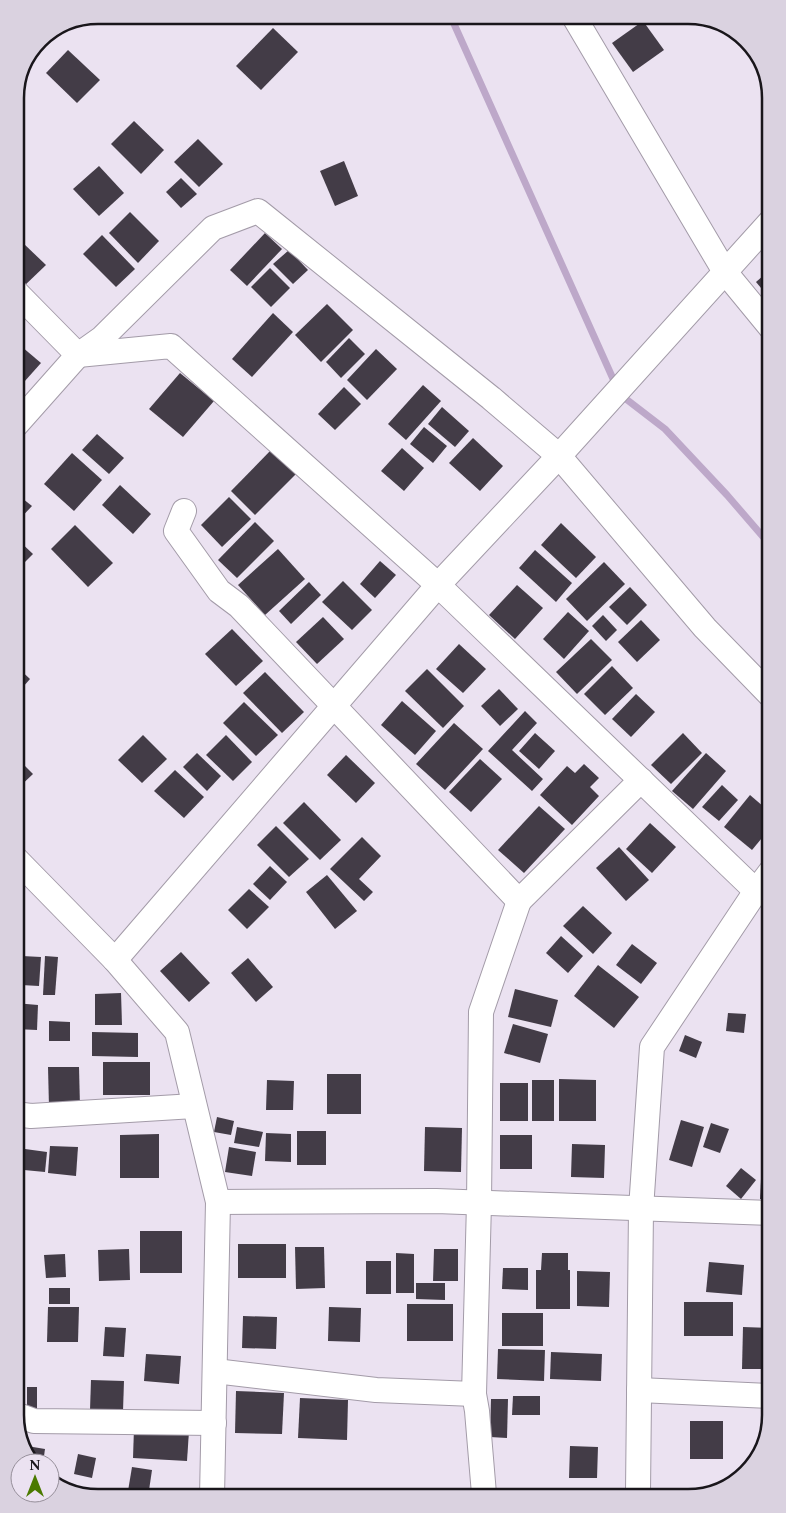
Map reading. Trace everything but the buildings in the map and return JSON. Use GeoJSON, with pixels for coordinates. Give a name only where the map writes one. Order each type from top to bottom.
{"type":"FeatureCollection","features":[{"type":"Feature","properties":{"kind":"street"},"geometry":{"type":"LineString","coordinates":[[578,24],[725,272],[762,317]]}},
{"type":"Feature","properties":{"kind":"street"},"geometry":{"type":"LineString","coordinates":[[24,416],[78,355],[102,338],[213,228],[258,211],[491,398],[559,456],[705,628],[762,687]]}},
{"type":"Feature","properties":{"kind":"street"},"geometry":{"type":"LineString","coordinates":[[115,960],[438,585],[559,456],[762,231]]}},
{"type":"Feature","properties":{"kind":"street"},"geometry":{"type":"LineString","coordinates":[[24,300],[78,355]]}},
{"type":"Feature","properties":{"kind":"street"},"geometry":{"type":"LineString","coordinates":[[78,355],[171,346],[438,585],[756,891]]}},
{"type":"Feature","properties":{"kind":"street"},"geometry":{"type":"LineString","coordinates":[[184,512],[176,531],[219,591],[239,606],[518,900]]}},
{"type":"Feature","properties":{"kind":"street"},"geometry":{"type":"LineString","coordinates":[[484,1489],[474,1394],[481,1012],[518,900],[640,780]]}},
{"type":"Feature","properties":{"kind":"street"},"geometry":{"type":"LineString","coordinates":[[24,867],[115,960],[177,1032],[218,1202],[212,1489]]}},
{"type":"Feature","properties":{"kind":"street"},"geometry":{"type":"LineString","coordinates":[[638,1489],[640,1209],[652,1047],[762,883]]}},
{"type":"Feature","properties":{"kind":"street"},"geometry":{"type":"LineString","coordinates":[[24,1115],[194,1106]]}},
{"type":"Feature","properties":{"kind":"street"},"geometry":{"type":"LineString","coordinates":[[218,1202],[436,1201],[762,1213]]}},
{"type":"Feature","properties":{"kind":"street"},"geometry":{"type":"LineString","coordinates":[[215,1370],[376,1390],[474,1394]]}},
{"type":"Feature","properties":{"kind":"street"},"geometry":{"type":"LineString","coordinates":[[639,1390],[762,1396]]}},
{"type":"Feature","properties":{"kind":"street"},"geometry":{"type":"LineString","coordinates":[[24,1417],[34,1421],[214,1422]]}},
{"type":"Feature","properties":{"kind":"waterway"},"geometry":{"type":"LineString","coordinates":[[454,24],[614,381],[626,399],[665,429],[762,536]]}}]}
